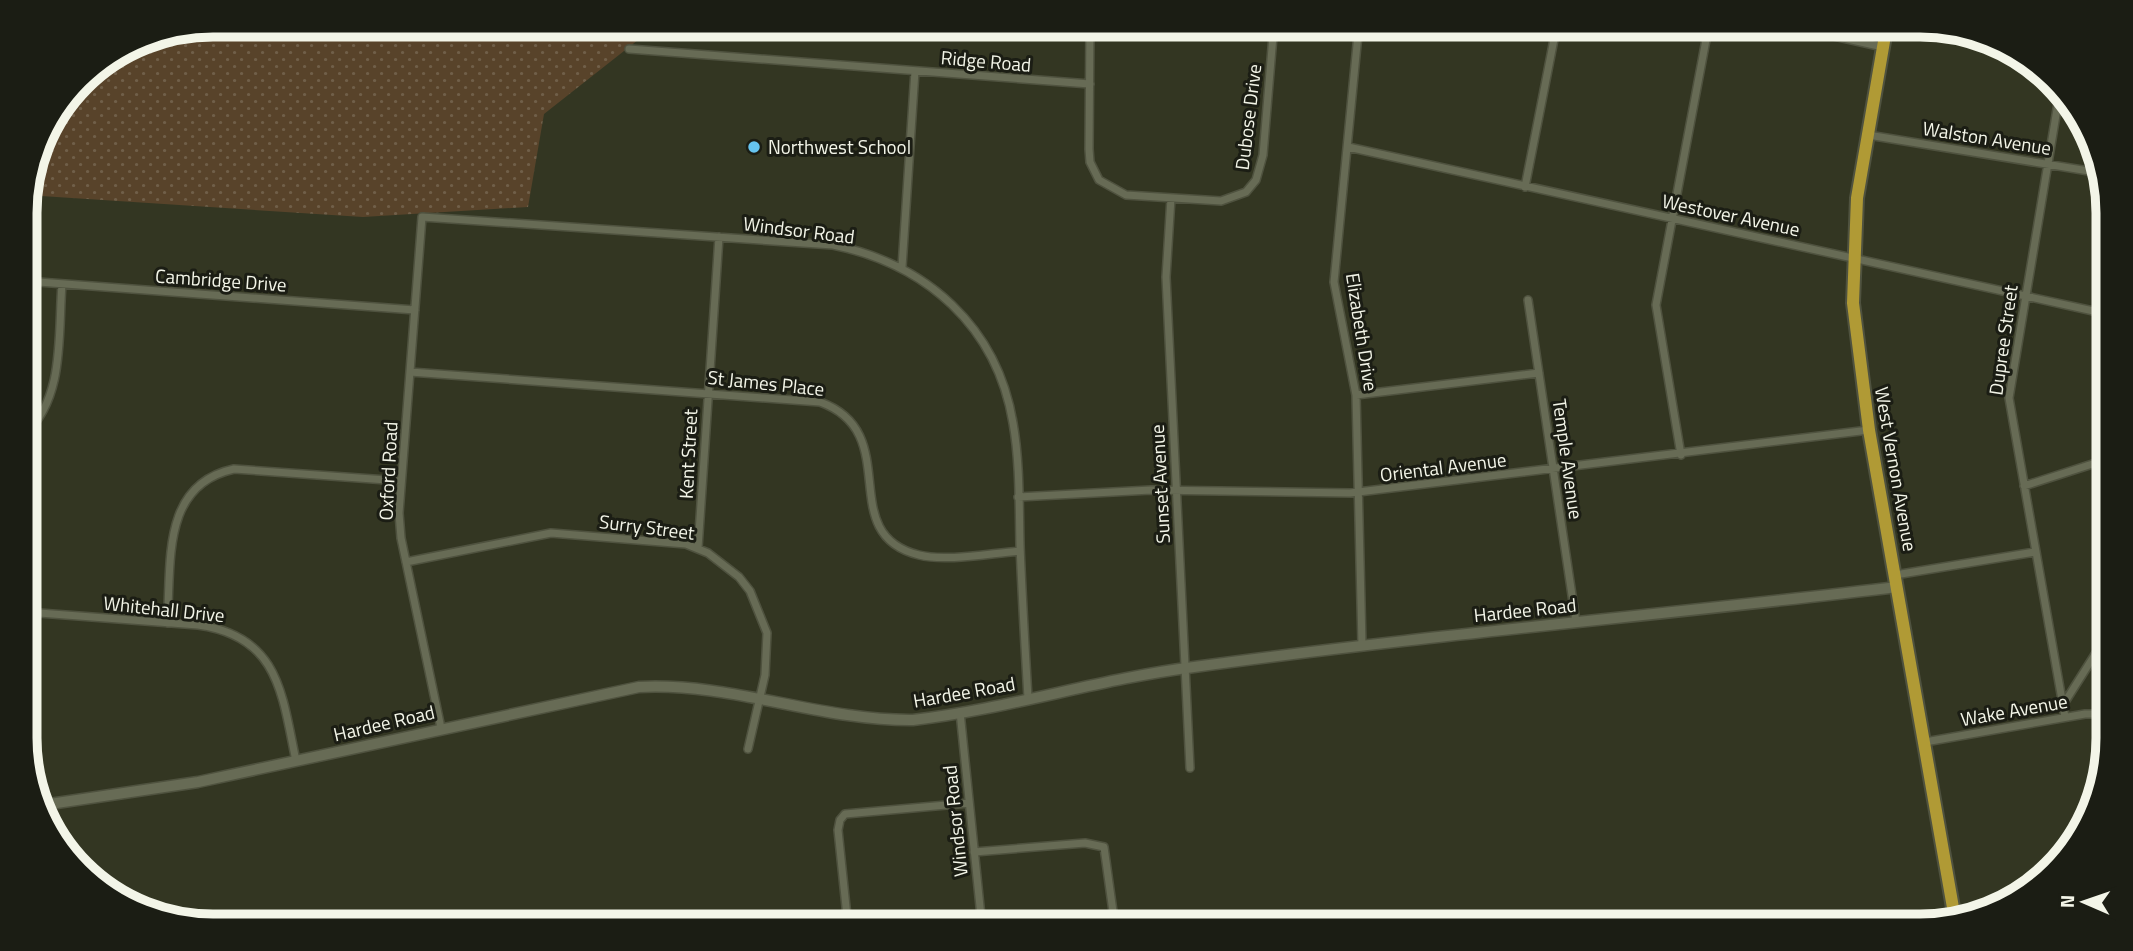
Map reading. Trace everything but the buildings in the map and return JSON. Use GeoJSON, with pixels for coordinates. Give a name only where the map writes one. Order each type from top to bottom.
{"type":"FeatureCollection","features":[{"type":"Feature","properties":{"kind":"main road","name":"West Vernon Avenue"},"geometry":{"type":"LineString","coordinates":[[1885,37],[1857,198],[1853,257],[1857,349],[1954,911]]}},
{"type":"Feature","properties":{"kind":"street","name":"Dubose Drive"},"geometry":{"type":"LineString","coordinates":[[1090,37],[1090,162],[1099,180],[1126,195],[1230,200],[1246,192],[1256,180],[1263,155],[1273,37]]}},
{"type":"Feature","properties":{"kind":"street","name":"Elizabeth Drive"},"geometry":{"type":"LineString","coordinates":[[1358,37],[1334,282],[1356,395],[1362,645]]}},
{"type":"Feature","properties":{"kind":"street"},"geometry":{"type":"LineString","coordinates":[[1525,187],[1554,37]]}},
{"type":"Feature","properties":{"kind":"street"},"geometry":{"type":"LineString","coordinates":[[1681,455],[1656,305],[1707,37]]}},
{"type":"Feature","properties":{"kind":"street"},"geometry":{"type":"LineString","coordinates":[[1838,37],[1883,47]]}},
{"type":"Feature","properties":{"kind":"street","name":"Ridge Road"},"geometry":{"type":"LineString","coordinates":[[629,48],[1090,84]]}},
{"type":"Feature","properties":{"kind":"street"},"geometry":{"type":"LineString","coordinates":[[902,267],[915,71]]}},
{"type":"Feature","properties":{"kind":"street","name":"Dupree Street"},"geometry":{"type":"LineString","coordinates":[[2058,103],[2009,398],[2065,717]]}},
{"type":"Feature","properties":{"kind":"street","name":"Walston Avenue"},"geometry":{"type":"LineString","coordinates":[[1868,135],[2091,171]]}},
{"type":"Feature","properties":{"kind":"street","name":"Westover Avenue"},"geometry":{"type":"LineString","coordinates":[[1348,147],[2096,312]]}},
{"type":"Feature","properties":{"kind":"street","name":"Sunset Avenue"},"geometry":{"type":"LineString","coordinates":[[1171,198],[1166,277],[1190,768]]}},
{"type":"Feature","properties":{"kind":"street","name":"Windsor Road"},"geometry":{"type":"LineString","coordinates":[[419,254],[422,217],[832,245],[902,267],[948,301],[976,331],[997,369],[1014,424],[1028,698]]}},
{"type":"Feature","properties":{"kind":"street","name":"Kent Street"},"geometry":{"type":"LineString","coordinates":[[698,548],[719,237]]}},
{"type":"Feature","properties":{"kind":"street","name":"Oxford Road"},"geometry":{"type":"LineString","coordinates":[[419,254],[401,481],[400,529],[441,728]]}},
{"type":"Feature","properties":{"kind":"street","name":"Cambridge Drive"},"geometry":{"type":"LineString","coordinates":[[37,282],[415,310]]}},
{"type":"Feature","properties":{"kind":"street"},"geometry":{"type":"LineString","coordinates":[[37,423],[52,394],[62,284]]}},
{"type":"Feature","properties":{"kind":"street","name":"Temple Avenue"},"geometry":{"type":"LineString","coordinates":[[1528,300],[1576,622]]}},
{"type":"Feature","properties":{"kind":"street","name":"St James Place"},"geometry":{"type":"LineString","coordinates":[[410,372],[820,402],[841,412],[863,440],[874,516],[886,536],[904,550],[926,556],[1020,551]]}},
{"type":"Feature","properties":{"kind":"street"},"geometry":{"type":"LineString","coordinates":[[1356,395],[1539,373]]}},
{"type":"Feature","properties":{"kind":"street","name":"Oriental Avenue"},"geometry":{"type":"LineString","coordinates":[[1018,498],[1177,490],[1359,492],[1681,455],[1869,430]]}},
{"type":"Feature","properties":{"kind":"street"},"geometry":{"type":"LineString","coordinates":[[2024,486],[2096,463]]}},
{"type":"Feature","properties":{"kind":"street"},"geometry":{"type":"LineString","coordinates":[[167,623],[178,513],[188,495],[208,477],[234,469],[401,481]]}},
{"type":"Feature","properties":{"kind":"street","name":"Surry Street"},"geometry":{"type":"LineString","coordinates":[[406,562],[551,533],[686,544],[698,548],[738,577],[760,611],[767,633],[768,653],[748,749]]}},
{"type":"Feature","properties":{"kind":"street","name":"Hardee Road"},"geometry":{"type":"LineString","coordinates":[[49,804],[170,788],[639,687],[689,686],[893,720],[960,712],[1185,668],[1362,645],[1678,614],[1896,581],[2035,552]]}},
{"type":"Feature","properties":{"kind":"street","name":"Whitehall Drive"},"geometry":{"type":"LineString","coordinates":[[37,613],[167,623],[225,630],[241,637],[261,653],[275,675],[296,761]]}},
{"type":"Feature","properties":{"kind":"street"},"geometry":{"type":"LineString","coordinates":[[2063,705],[2096,653]]}},
{"type":"Feature","properties":{"kind":"street","name":"Windsor Road"},"geometry":{"type":"LineString","coordinates":[[960,712],[981,914]]}},
{"type":"Feature","properties":{"kind":"street","name":"Wake Avenue"},"geometry":{"type":"LineString","coordinates":[[1925,742],[2065,717],[2096,715]]}},
{"type":"Feature","properties":{"kind":"street"},"geometry":{"type":"LineString","coordinates":[[847,914],[838,830],[839,820],[845,814],[969,803]]}},
{"type":"Feature","properties":{"kind":"street"},"geometry":{"type":"LineString","coordinates":[[974,852],[1085,842],[1104,848],[1113,914]]}},
{"type":"Feature","properties":{"kind":"shaded area"},"geometry":{"type":"Polygon","coordinates":[[[212,37],[642,37],[544,114],[528,207],[363,217],[38,196],[46,156],[60,124],[73,105],[97,80],[124,60],[167,43],[212,37]]]}},
{"type":"Feature","properties":{"kind":"place","name":"Northwest School"},"geometry":{"type":"Point","coordinates":[754,147]}}]}
